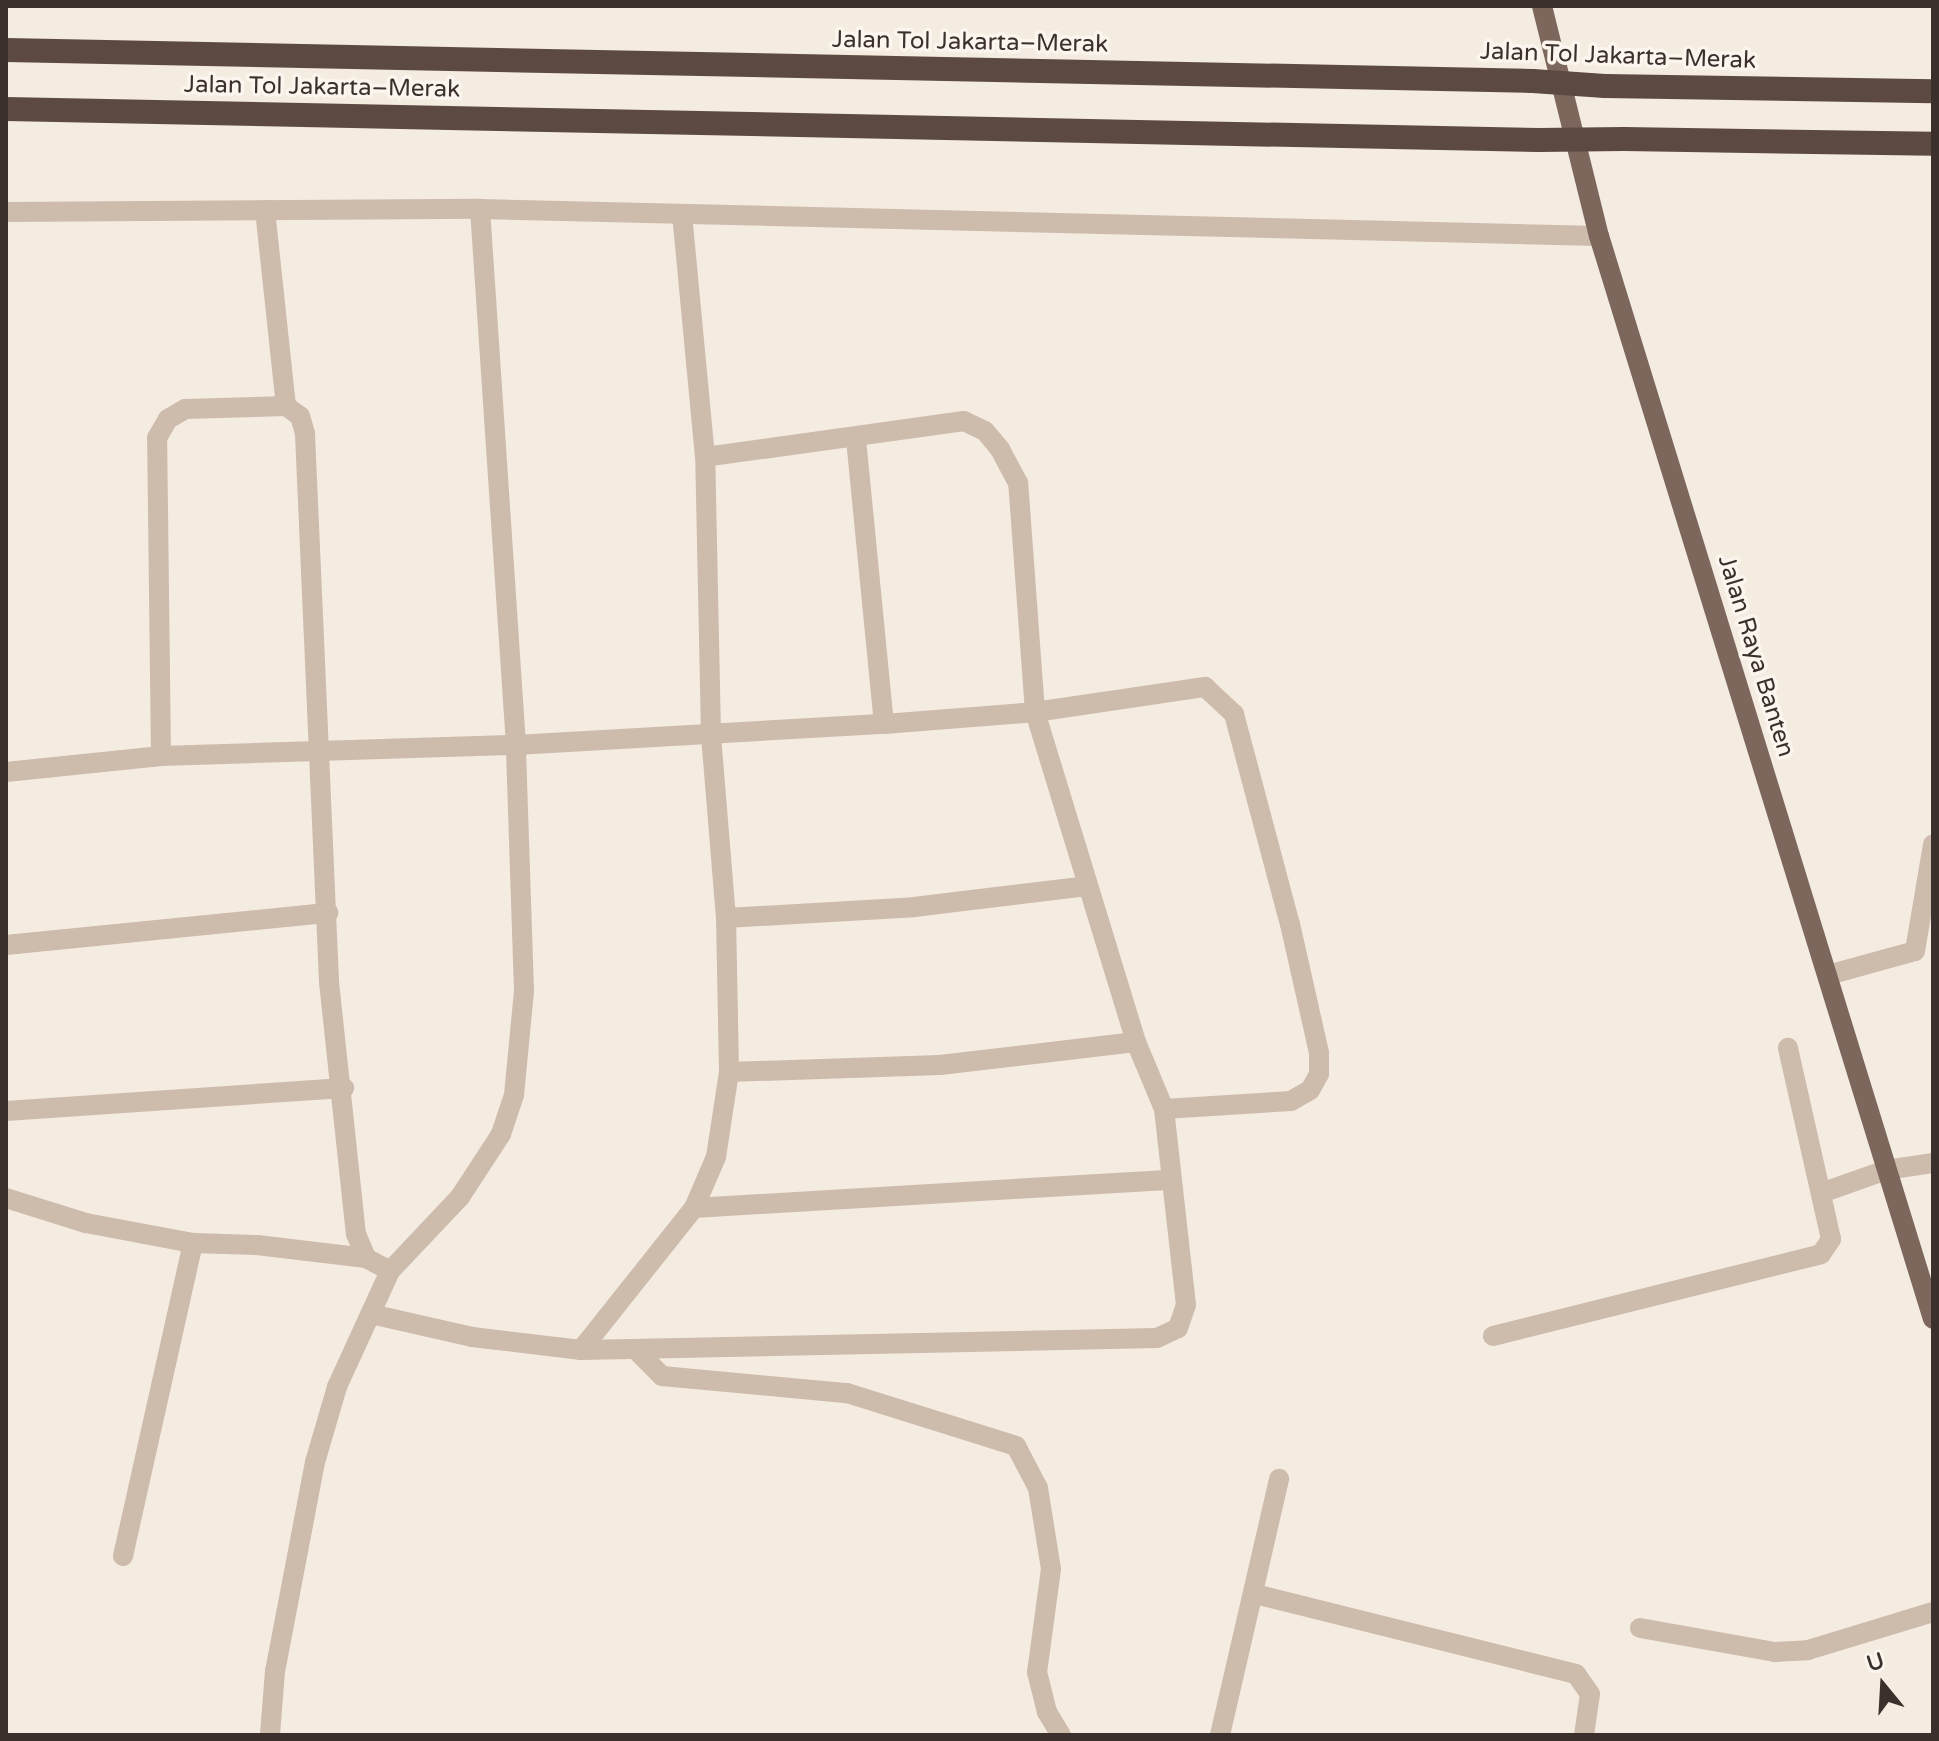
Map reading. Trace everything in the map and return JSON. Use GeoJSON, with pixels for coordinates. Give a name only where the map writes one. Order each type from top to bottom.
{"type":"FeatureCollection","features":[{"type":"Feature","properties":{"kind":"highway","name":"Jalan Tol Jakarta–Merak"},"geometry":{"type":"LineString","coordinates":[[6,50],[1933,91]]}},
{"type":"Feature","properties":{"kind":"highway","name":"Jalan Tol Jakarta–Merak"},"geometry":{"type":"LineString","coordinates":[[6,109],[1539,140],[1933,144]]}},
{"type":"Feature","properties":{"kind":"main road","name":"Jalan Raya Banten"},"geometry":{"type":"LineString","coordinates":[[1542,6],[1599,236],[1933,1319]]}},
{"type":"Feature","properties":{"kind":"street"},"geometry":{"type":"LineString","coordinates":[[6,212],[480,209],[1599,236]]}},
{"type":"Feature","properties":{"kind":"street"},"geometry":{"type":"LineString","coordinates":[[270,1735],[275,1671],[315,1462],[337,1387],[390,1271],[460,1197],[501,1134],[514,1095],[524,991],[516,745],[480,209]]}},
{"type":"Feature","properties":{"kind":"street"},"geometry":{"type":"LineString","coordinates":[[265,210],[286,406]]}},
{"type":"Feature","properties":{"kind":"street"},"geometry":{"type":"LineString","coordinates":[[581,1350],[694,1208],[716,1157],[729,1072],[726,918],[711,734],[705,457],[682,215]]}},
{"type":"Feature","properties":{"kind":"street"},"geometry":{"type":"LineString","coordinates":[[161,756],[157,438],[168,419],[185,409],[286,406],[300,416],[305,434],[323,747],[329,982],[344,1088],[356,1234],[366,1258]]}},
{"type":"Feature","properties":{"kind":"street"},"geometry":{"type":"LineString","coordinates":[[371,1314],[472,1337],[581,1350],[1157,1338],[1178,1328],[1186,1305],[1164,1109],[1136,1042],[1035,712],[1018,483],[1000,449],[985,431],[964,421],[856,439],[705,457]]}},
{"type":"Feature","properties":{"kind":"street"},"geometry":{"type":"LineString","coordinates":[[856,439],[884,724]]}},
{"type":"Feature","properties":{"kind":"street"},"geometry":{"type":"LineString","coordinates":[[6,772],[161,756],[323,747],[516,745],[884,724],[1035,712],[1205,687],[1222,698],[1234,714],[1293,938],[1319,1074],[1310,1090],[1291,1101],[1164,1109]]}},
{"type":"Feature","properties":{"kind":"street"},"geometry":{"type":"LineString","coordinates":[[1828,975],[1915,951],[1933,845]]}},
{"type":"Feature","properties":{"kind":"street"},"geometry":{"type":"LineString","coordinates":[[726,918],[914,907],[1087,886]]}},
{"type":"Feature","properties":{"kind":"street"},"geometry":{"type":"LineString","coordinates":[[6,945],[328,913]]}},
{"type":"Feature","properties":{"kind":"street"},"geometry":{"type":"LineString","coordinates":[[729,1072],[940,1065],[1136,1042]]}},
{"type":"Feature","properties":{"kind":"street"},"geometry":{"type":"LineString","coordinates":[[1493,1336],[1821,1254],[1831,1239],[1824,1192],[1788,1048]]}},
{"type":"Feature","properties":{"kind":"street"},"geometry":{"type":"LineString","coordinates":[[6,1111],[344,1088]]}},
{"type":"Feature","properties":{"kind":"street"},"geometry":{"type":"LineString","coordinates":[[1824,1192],[1886,1170],[1933,1163]]}},
{"type":"Feature","properties":{"kind":"street"},"geometry":{"type":"LineString","coordinates":[[694,1208],[1171,1180]]}},
{"type":"Feature","properties":{"kind":"street"},"geometry":{"type":"LineString","coordinates":[[6,1198],[86,1223],[193,1243],[257,1245],[366,1258],[390,1271]]}},
{"type":"Feature","properties":{"kind":"street"},"geometry":{"type":"LineString","coordinates":[[123,1556],[193,1243]]}},
{"type":"Feature","properties":{"kind":"street"},"geometry":{"type":"LineString","coordinates":[[636,1350],[662,1376],[847,1393],[1016,1446],[1038,1488],[1051,1569],[1037,1672],[1047,1712],[1061,1735]]}},
{"type":"Feature","properties":{"kind":"street"},"geometry":{"type":"LineString","coordinates":[[1220,1735],[1255,1594],[1279,1479]]}},
{"type":"Feature","properties":{"kind":"street"},"geometry":{"type":"LineString","coordinates":[[1255,1594],[1576,1674],[1590,1694],[1584,1735]]}},
{"type":"Feature","properties":{"kind":"street"},"geometry":{"type":"LineString","coordinates":[[1640,1628],[1775,1652],[1808,1650],[1933,1612]]}}]}
